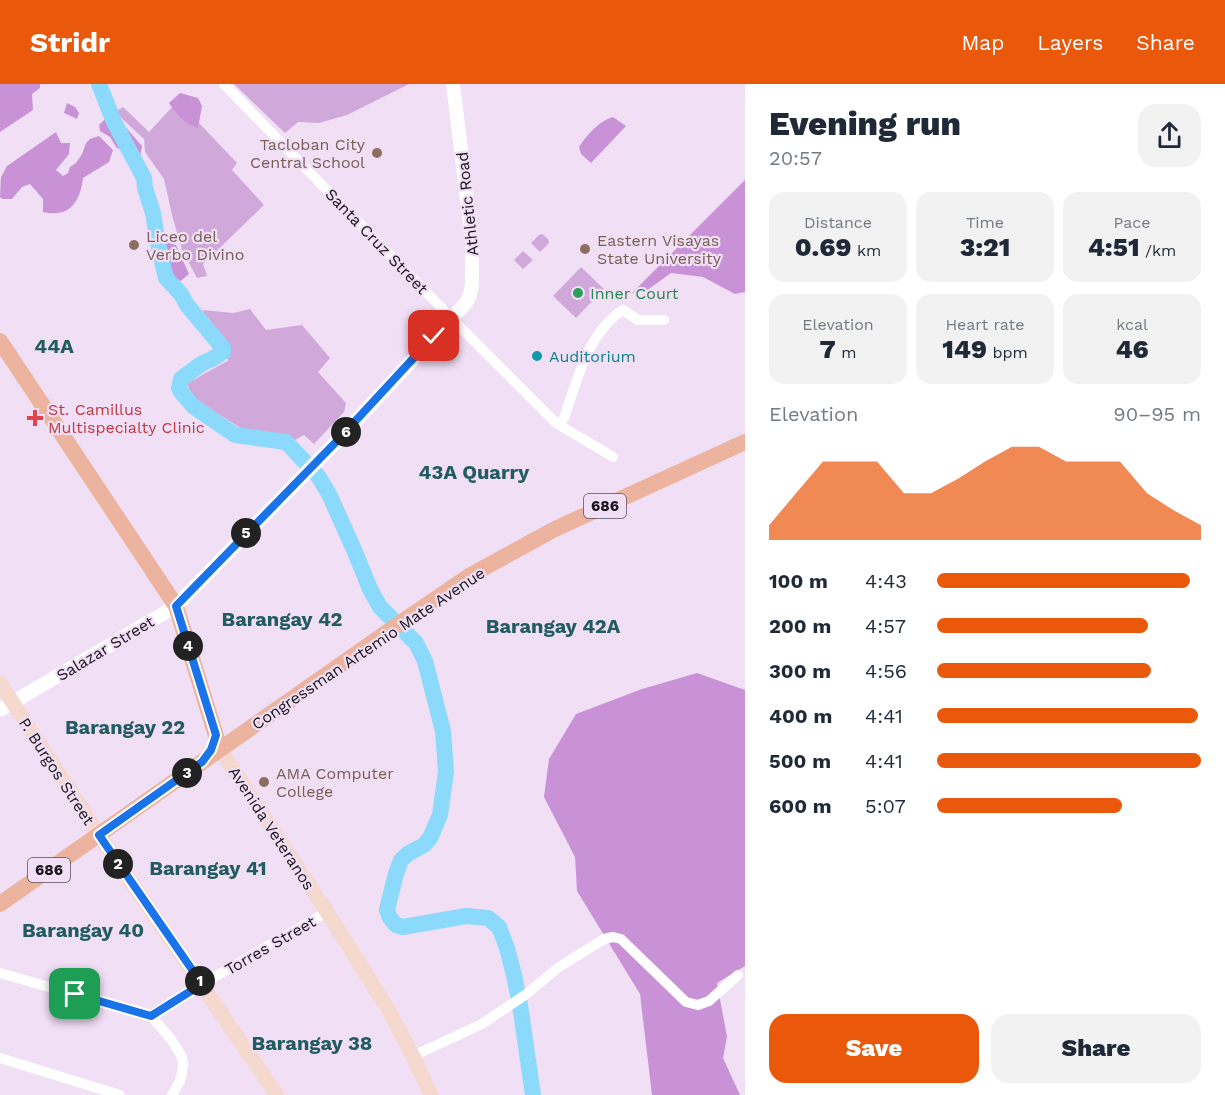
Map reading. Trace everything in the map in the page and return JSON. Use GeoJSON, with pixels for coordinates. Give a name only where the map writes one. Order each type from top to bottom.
{"type":"FeatureCollection","features":[{"type":"Feature","properties":{"kind":"main road","name":"Avenida Veteranos"},"geometry":{"type":"LineString","coordinates":[[0,341],[176,606],[218,742],[388,1009],[431,1095]]}},
{"type":"Feature","properties":{"kind":"main road","name":"Congressman Artemio Mate Avenue"},"geometry":{"type":"LineString","coordinates":[[218,742],[469,576],[555,530],[745,442]]}},
{"type":"Feature","properties":{"kind":"main road","name":"P. Burgos Street"},"geometry":{"type":"LineString","coordinates":[[0,683],[6,706],[99,835],[278,1095]]}},
{"type":"Feature","properties":{"kind":"main road","name":"686"},"geometry":{"type":"LineString","coordinates":[[0,904],[202,762],[218,742]]}},
{"type":"Feature","properties":{"kind":"street","name":"Santa Cruz Street"},"geometry":{"type":"LineString","coordinates":[[225,84],[556,423],[613,457]]}},
{"type":"Feature","properties":{"kind":"street","name":"Athletic Road"},"geometry":{"type":"LineString","coordinates":[[452,317],[466,303],[470,295],[473,275],[472,241],[453,84]]}},
{"type":"Feature","properties":{"kind":"street"},"geometry":{"type":"LineString","coordinates":[[556,423],[560,423],[564,418],[591,346],[601,330],[623,310],[638,320],[664,320]]}},
{"type":"Feature","properties":{"kind":"street","name":"Salazar Street"},"geometry":{"type":"LineString","coordinates":[[6,706],[176,606],[320,459],[452,317]]}},
{"type":"Feature","properties":{"kind":"street","name":"Torres Street"},"geometry":{"type":"LineString","coordinates":[[151,1016],[327,912]]}},
{"type":"Feature","properties":{"kind":"street"},"geometry":{"type":"LineString","coordinates":[[413,1056],[482,1024],[513,1004],[559,967],[604,939],[613,937],[621,939],[686,1002],[698,1005],[709,1002],[738,975]]}},
{"type":"Feature","properties":{"kind":"street"},"geometry":{"type":"LineString","coordinates":[[0,973],[151,1016],[171,1039],[182,1057],[180,1081],[172,1095]]}},
{"type":"Feature","properties":{"kind":"street"},"geometry":{"type":"LineString","coordinates":[[0,1058],[120,1095]]}},
{"type":"Feature","properties":{"kind":"shaded area"},"geometry":{"type":"Polygon","coordinates":[[[0,84],[40,84],[40,88],[32,94],[33,110],[0,132],[0,84]]]}},
{"type":"Feature","properties":{"kind":"shaded area"},"geometry":{"type":"Polygon","coordinates":[[[234,84],[409,84],[347,115],[319,123],[298,122],[285,133],[234,84]]]}},
{"type":"Feature","properties":{"kind":"shaded area"},"geometry":{"type":"Polygon","coordinates":[[[180,93],[198,98],[202,106],[198,128],[181,118],[169,103],[180,93]]]}},
{"type":"Feature","properties":{"kind":"shaded area"},"geometry":{"type":"Polygon","coordinates":[[[67,103],[75,107],[79,113],[77,119],[64,113],[67,103]]]}},
{"type":"Feature","properties":{"kind":"shaded area"},"geometry":{"type":"Polygon","coordinates":[[[174,105],[186,117],[199,123],[237,163],[232,170],[264,205],[203,264],[207,276],[197,278],[182,250],[164,179],[145,152],[144,139],[117,114],[118,110],[123,107],[149,132],[174,105]]]}},
{"type":"Feature","properties":{"kind":"shaded area"},"geometry":{"type":"Polygon","coordinates":[[[110,114],[121,122],[142,146],[139,162],[116,147],[110,137],[100,131],[99,125],[110,114]]]}},
{"type":"Feature","properties":{"kind":"shaded area"},"geometry":{"type":"Polygon","coordinates":[[[613,117],[626,126],[591,163],[581,154],[579,147],[598,125],[613,117]]]}},
{"type":"Feature","properties":{"kind":"shaded area"},"geometry":{"type":"Polygon","coordinates":[[[56,132],[61,143],[70,143],[69,154],[56,170],[63,176],[76,163],[86,143],[99,136],[113,150],[109,162],[83,178],[76,201],[60,213],[43,212],[43,199],[30,184],[22,187],[12,199],[2,199],[0,197],[1,177],[7,166],[56,132]]]}},
{"type":"Feature","properties":{"kind":"shaded area"},"geometry":{"type":"Polygon","coordinates":[[[745,180],[745,292],[735,294],[703,277],[671,273],[646,291],[632,293],[745,180]]]}},
{"type":"Feature","properties":{"kind":"shaded area"},"geometry":{"type":"Polygon","coordinates":[[[156,202],[166,242],[176,245],[189,274],[177,284],[170,286],[164,281],[165,270],[149,214],[152,205],[156,202]]]}},
{"type":"Feature","properties":{"kind":"shaded area"},"geometry":{"type":"Polygon","coordinates":[[[542,234],[549,243],[540,252],[531,243],[542,234]]]}},
{"type":"Feature","properties":{"kind":"shaded area"},"geometry":{"type":"Polygon","coordinates":[[[523,251],[533,260],[523,269],[514,260],[523,251]]]}},
{"type":"Feature","properties":{"kind":"shaded area","name":"Inner Court"},"geometry":{"type":"Polygon","coordinates":[[[581,267],[604,289],[576,318],[553,296],[581,267]]]}},
{"type":"Feature","properties":{"kind":"shaded area"},"geometry":{"type":"Polygon","coordinates":[[[250,309],[266,330],[302,325],[330,358],[318,372],[346,403],[344,412],[314,444],[304,435],[293,441],[248,433],[189,395],[188,383],[229,360],[225,357],[216,359],[203,310],[233,313],[250,309]]]}},
{"type":"Feature","properties":{"kind":"shaded area"},"geometry":{"type":"Polygon","coordinates":[[[697,673],[745,690],[745,966],[717,983],[727,1037],[723,1058],[740,1095],[652,1095],[640,994],[577,891],[575,857],[544,797],[549,759],[576,714],[642,689],[697,673]]]}},
{"type":"Feature","properties":{"kind":"waterway"},"geometry":{"type":"LineString","coordinates":[[99,84],[114,122],[144,178],[166,278],[223,348],[223,352],[201,364],[181,379],[179,388],[181,392],[194,407],[235,435],[286,442],[318,476],[329,494],[380,607],[416,643],[425,661],[443,731],[446,772],[440,815],[430,838],[424,845],[401,860],[387,910],[396,925],[403,927],[466,916],[488,918],[499,927],[514,975],[533,1095]]}},
{"type":"Feature","properties":{"kind":"place","name":"Tacloban City Central School"},"geometry":{"type":"Point","coordinates":[377,153]}},
{"type":"Feature","properties":{"kind":"place","name":"Liceo del Verbo Divino"},"geometry":{"type":"Point","coordinates":[134,245]}},
{"type":"Feature","properties":{"kind":"place","name":"Eastern Visayas State University"},"geometry":{"type":"Point","coordinates":[585,249]}},
{"type":"Feature","properties":{"kind":"place","name":"Inner Court"},"geometry":{"type":"Point","coordinates":[578,293]}},
{"type":"Feature","properties":{"kind":"place","name":"Auditorium"},"geometry":{"type":"Point","coordinates":[537,356]}},
{"type":"Feature","properties":{"kind":"place","name":"St. Camillus Multispecialty Clinic"},"geometry":{"type":"Point","coordinates":[35,418]}},
{"type":"Feature","properties":{"kind":"place","name":"AMA Computer College"},"geometry":{"type":"Point","coordinates":[264,782]}},
{"type":"Feature","properties":{"kind":"district","name":"44A"},"geometry":{"type":"Point","coordinates":[54,346]}},
{"type":"Feature","properties":{"kind":"district","name":"43A Quarry"},"geometry":{"type":"Point","coordinates":[474,472]}},
{"type":"Feature","properties":{"kind":"district","name":"Barangay 42"},"geometry":{"type":"Point","coordinates":[282,619]}},
{"type":"Feature","properties":{"kind":"district","name":"Barangay 42A"},"geometry":{"type":"Point","coordinates":[553,626]}},
{"type":"Feature","properties":{"kind":"district","name":"Barangay 22"},"geometry":{"type":"Point","coordinates":[125,727]}},
{"type":"Feature","properties":{"kind":"district","name":"Barangay 41"},"geometry":{"type":"Point","coordinates":[208,868]}},
{"type":"Feature","properties":{"kind":"district","name":"Barangay 40"},"geometry":{"type":"Point","coordinates":[83,930]}},
{"type":"Feature","properties":{"kind":"district","name":"Barangay 38"},"geometry":{"type":"Point","coordinates":[312,1043]}},
{"type":"Feature","properties":{"kind":"route"},"geometry":{"type":"LineString","coordinates":[[75,994],[151,1016],[202,984],[99,835],[202,762],[213,746],[216,735],[176,606],[320,459],[434,336]]}}]}
